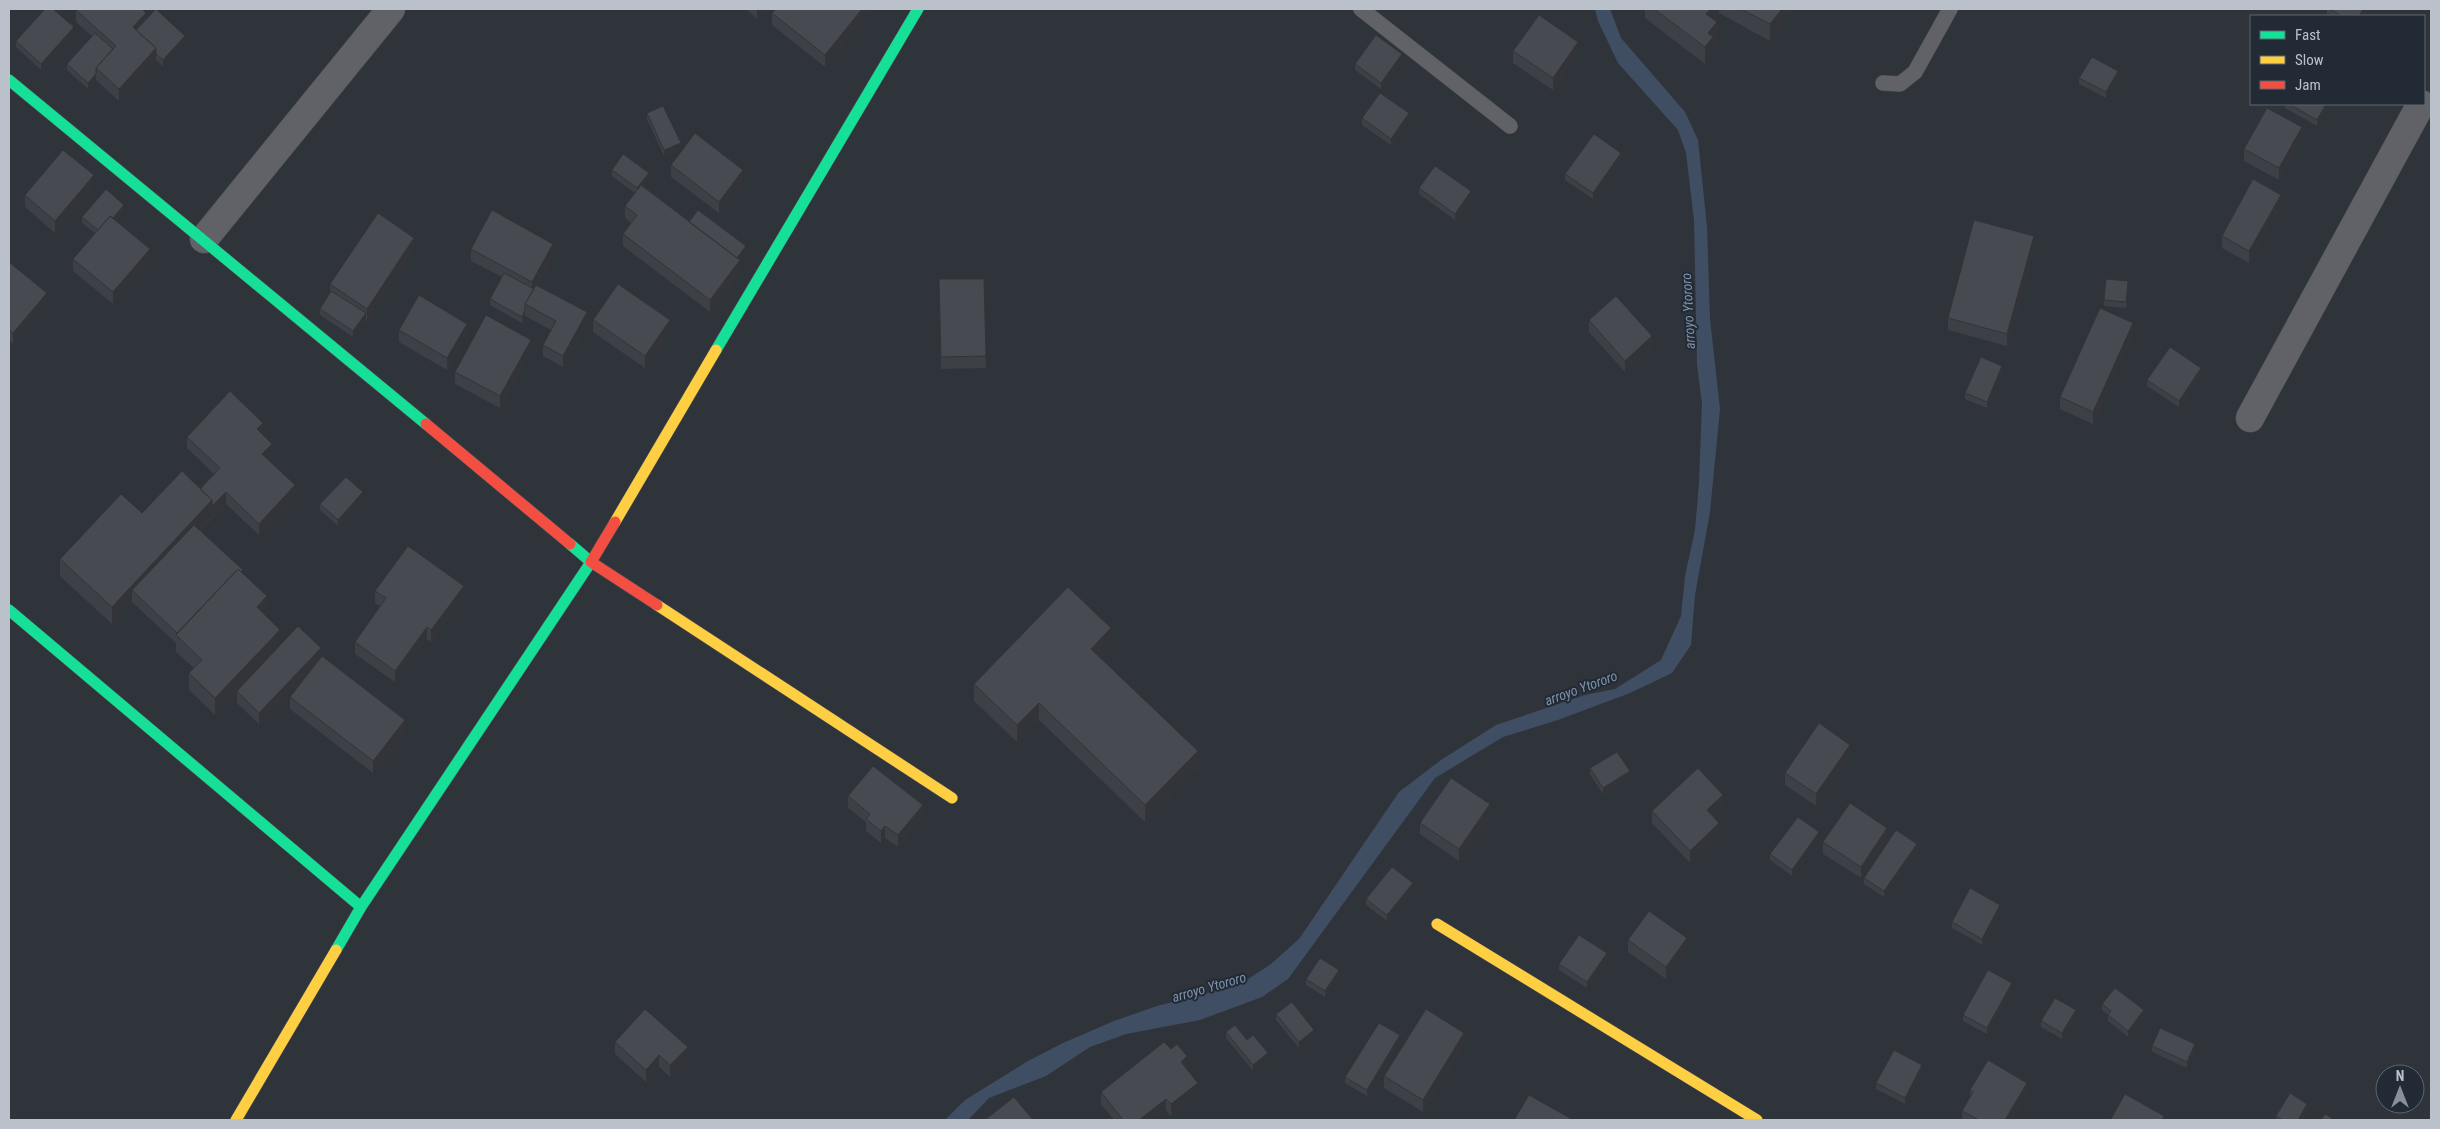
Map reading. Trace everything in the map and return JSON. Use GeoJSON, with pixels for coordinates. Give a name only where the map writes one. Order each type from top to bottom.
{"type":"FeatureCollection","features":[{"type":"Feature","properties":{"kind":"street"},"geometry":{"type":"LineString","coordinates":[[204,239],[391,9]]}},
{"type":"Feature","properties":{"kind":"street"},"geometry":{"type":"LineString","coordinates":[[236,1120],[361,907],[591,562],[918,9]]}},
{"type":"Feature","properties":{"kind":"street"},"geometry":{"type":"LineString","coordinates":[[9,80],[204,239],[591,562],[952,798]]}},
{"type":"Feature","properties":{"kind":"street"},"geometry":{"type":"LineString","coordinates":[[2425,96],[2431,84]]}},
{"type":"Feature","properties":{"kind":"street"},"geometry":{"type":"LineString","coordinates":[[2250,418],[2419,105]]}},
{"type":"Feature","properties":{"kind":"street"},"geometry":{"type":"LineString","coordinates":[[9,610],[361,907]]}},
{"type":"Feature","properties":{"kind":"street"},"geometry":{"type":"LineString","coordinates":[[1437,924],[1758,1120]]}},
{"type":"Feature","properties":{"kind":"lane"},"geometry":{"type":"LineString","coordinates":[[1361,9],[1510,126]]}},
{"type":"Feature","properties":{"kind":"lane"},"geometry":{"type":"LineString","coordinates":[[1883,83],[1900,84],[1915,72],[1950,9]]}},
{"type":"Feature","properties":{"kind":"water"},"geometry":{"type":"Polygon","coordinates":[[[1595,9],[1610,9],[1621,38],[1685,112],[1698,140],[1707,227],[1710,319],[1720,409],[1710,512],[1695,595],[1691,645],[1672,673],[1630,693],[1558,720],[1503,737],[1435,778],[1288,979],[1262,997],[1200,1020],[1126,1034],[1090,1047],[1046,1076],[989,1098],[968,1120],[945,1120],[965,1100],[1028,1061],[1063,1043],[1114,1021],[1157,1006],[1239,985],[1271,964],[1299,939],[1399,792],[1441,760],[1496,725],[1585,695],[1615,689],[1661,660],[1681,616],[1685,576],[1695,530],[1699,483],[1702,404],[1697,365],[1694,220],[1686,153],[1678,130],[1618,63],[1598,21],[1595,9]]]}},
{"type":"Feature","properties":{"kind":"building"},"geometry":{"type":"Polygon","coordinates":[[[45,9],[53,9],[74,27],[41,64],[16,41],[45,9]]]}},
{"type":"Feature","properties":{"kind":"building"},"geometry":{"type":"Polygon","coordinates":[[[142,9],[146,13],[133,27],[156,48],[119,89],[96,68],[116,46],[76,10],[142,9]]]}},
{"type":"Feature","properties":{"kind":"building"},"geometry":{"type":"Polygon","coordinates":[[[156,9],[185,36],[163,60],[156,54],[156,48],[136,30],[156,9]]]}},
{"type":"Feature","properties":{"kind":"building"},"geometry":{"type":"Polygon","coordinates":[[[776,9],[862,9],[825,55],[772,13],[776,9]]]}},
{"type":"Feature","properties":{"kind":"building"},"geometry":{"type":"Polygon","coordinates":[[[1654,9],[1710,9],[1706,14],[1717,22],[1708,33],[1713,37],[1705,47],[1654,9]]]}},
{"type":"Feature","properties":{"kind":"building"},"geometry":{"type":"Polygon","coordinates":[[[1741,9],[1782,9],[1770,24],[1741,9]]]}},
{"type":"Feature","properties":{"kind":"building"},"geometry":{"type":"Polygon","coordinates":[[[2330,9],[2363,9],[2360,15],[2340,15],[2330,9]]]}},
{"type":"Feature","properties":{"kind":"building"},"geometry":{"type":"Polygon","coordinates":[[[1539,15],[1578,42],[1553,78],[1513,51],[1539,15]]]}},
{"type":"Feature","properties":{"kind":"building"},"geometry":{"type":"Polygon","coordinates":[[[95,33],[113,49],[96,68],[96,74],[88,83],[67,64],[95,33]]]}},
{"type":"Feature","properties":{"kind":"building"},"geometry":{"type":"Polygon","coordinates":[[[1376,35],[1402,54],[1381,83],[1355,64],[1376,35]]]}},
{"type":"Feature","properties":{"kind":"building"},"geometry":{"type":"Polygon","coordinates":[[[2092,57],[2118,71],[2106,92],[2079,78],[2092,57]]]}},
{"type":"Feature","properties":{"kind":"building"},"geometry":{"type":"Polygon","coordinates":[[[1380,93],[1409,113],[1391,139],[1362,118],[1380,93]]]}},
{"type":"Feature","properties":{"kind":"building"},"geometry":{"type":"Polygon","coordinates":[[[2291,105],[2325,105],[2317,120],[2291,105]]]}},
{"type":"Feature","properties":{"kind":"building"},"geometry":{"type":"Polygon","coordinates":[[[663,106],[681,143],[664,150],[647,113],[663,106]]]}},
{"type":"Feature","properties":{"kind":"building"},"geometry":{"type":"Polygon","coordinates":[[[2267,108],[2302,127],[2279,168],[2244,149],[2267,108]]]}},
{"type":"Feature","properties":{"kind":"building"},"geometry":{"type":"Polygon","coordinates":[[[695,133],[743,170],[719,202],[671,165],[695,133]]]}},
{"type":"Feature","properties":{"kind":"building"},"geometry":{"type":"Polygon","coordinates":[[[1594,134],[1621,153],[1593,193],[1565,174],[1594,134]]]}},
{"type":"Feature","properties":{"kind":"building"},"geometry":{"type":"Polygon","coordinates":[[[63,150],[94,175],[55,221],[25,195],[63,150]]]}},
{"type":"Feature","properties":{"kind":"building"},"geometry":{"type":"Polygon","coordinates":[[[623,154],[649,173],[637,188],[612,170],[623,154]]]}},
{"type":"Feature","properties":{"kind":"building"},"geometry":{"type":"Polygon","coordinates":[[[1435,166],[1471,191],[1455,214],[1419,188],[1435,166]]]}},
{"type":"Feature","properties":{"kind":"building"},"geometry":{"type":"Polygon","coordinates":[[[2253,179],[2281,195],[2249,251],[2222,236],[2253,179]]]}},
{"type":"Feature","properties":{"kind":"building"},"geometry":{"type":"Polygon","coordinates":[[[641,185],[740,260],[710,300],[623,234],[637,215],[625,206],[641,185]]]}},
{"type":"Feature","properties":{"kind":"building"},"geometry":{"type":"Polygon","coordinates":[[[106,189],[124,205],[113,218],[110,216],[98,230],[82,217],[106,189]]]}},
{"type":"Feature","properties":{"kind":"building"},"geometry":{"type":"Polygon","coordinates":[[[492,210],[553,244],[532,282],[471,249],[492,210]]]}},
{"type":"Feature","properties":{"kind":"building"},"geometry":{"type":"Polygon","coordinates":[[[698,210],[746,246],[737,258],[689,222],[698,210]]]}},
{"type":"Feature","properties":{"kind":"building"},"geometry":{"type":"Polygon","coordinates":[[[378,213],[414,238],[367,309],[330,284],[378,213]]]}},
{"type":"Feature","properties":{"kind":"building"},"geometry":{"type":"Polygon","coordinates":[[[110,216],[150,249],[113,292],[73,259],[110,216]]]}},
{"type":"Feature","properties":{"kind":"building"},"geometry":{"type":"Polygon","coordinates":[[[1974,220],[2034,236],[2007,334],[1948,318],[1974,220]]]}},
{"type":"Feature","properties":{"kind":"building"},"geometry":{"type":"Polygon","coordinates":[[[9,262],[47,293],[13,333],[9,329],[9,262]]]}},
{"type":"Feature","properties":{"kind":"building"},"geometry":{"type":"Polygon","coordinates":[[[504,273],[534,289],[525,304],[522,317],[490,299],[504,273]]]}},
{"type":"Feature","properties":{"kind":"building"},"geometry":{"type":"Polygon","coordinates":[[[939,279],[984,279],[986,356],[941,357],[939,279]]]}},
{"type":"Feature","properties":{"kind":"building"},"geometry":{"type":"Polygon","coordinates":[[[2106,279],[2128,281],[2126,302],[2104,300],[2106,279]]]}},
{"type":"Feature","properties":{"kind":"building"},"geometry":{"type":"Polygon","coordinates":[[[618,284],[670,320],[645,356],[593,320],[618,284]]]}},
{"type":"Feature","properties":{"kind":"building"},"geometry":{"type":"Polygon","coordinates":[[[536,285],[587,312],[563,356],[543,345],[556,321],[525,304],[536,285]]]}},
{"type":"Feature","properties":{"kind":"building"},"geometry":{"type":"Polygon","coordinates":[[[331,291],[366,313],[353,331],[320,309],[331,291]]]}},
{"type":"Feature","properties":{"kind":"building"},"geometry":{"type":"Polygon","coordinates":[[[419,295],[467,324],[447,358],[399,330],[419,295]]]}},
{"type":"Feature","properties":{"kind":"building"},"geometry":{"type":"Polygon","coordinates":[[[1616,296],[1652,336],[1625,361],[1589,320],[1616,296]]]}},
{"type":"Feature","properties":{"kind":"building"},"geometry":{"type":"Polygon","coordinates":[[[2100,308],[2133,323],[2093,412],[2060,397],[2100,308]]]}},
{"type":"Feature","properties":{"kind":"building"},"geometry":{"type":"Polygon","coordinates":[[[486,315],[531,340],[500,396],[455,372],[486,315]]]}},
{"type":"Feature","properties":{"kind":"building"},"geometry":{"type":"Polygon","coordinates":[[[2170,347],[2201,368],[2179,401],[2147,380],[2170,347]]]}},
{"type":"Feature","properties":{"kind":"building"},"geometry":{"type":"Polygon","coordinates":[[[1981,357],[2002,366],[1987,402],[1965,393],[1981,357]]]}},
{"type":"Feature","properties":{"kind":"building"},"geometry":{"type":"Polygon","coordinates":[[[230,391],[263,423],[257,429],[272,444],[262,454],[295,485],[259,524],[226,492],[212,506],[212,500],[200,489],[220,468],[187,437],[230,391]]]}},
{"type":"Feature","properties":{"kind":"building"},"geometry":{"type":"Polygon","coordinates":[[[182,471],[212,500],[112,607],[60,559],[121,494],[142,513],[182,471]]]}},
{"type":"Feature","properties":{"kind":"building"},"geometry":{"type":"Polygon","coordinates":[[[346,477],[363,492],[338,520],[320,504],[346,477]]]}},
{"type":"Feature","properties":{"kind":"building"},"geometry":{"type":"Polygon","coordinates":[[[194,525],[243,570],[241,572],[238,569],[177,633],[132,590],[194,525]]]}},
{"type":"Feature","properties":{"kind":"building"},"geometry":{"type":"Polygon","coordinates":[[[408,546],[464,586],[431,630],[427,627],[395,671],[355,642],[386,598],[375,591],[408,546]]]}},
{"type":"Feature","properties":{"kind":"building"},"geometry":{"type":"Polygon","coordinates":[[[238,569],[267,596],[257,607],[280,630],[215,698],[189,673],[202,660],[176,635],[238,569]]]}},
{"type":"Feature","properties":{"kind":"building"},"geometry":{"type":"Polygon","coordinates":[[[1068,587],[1111,628],[1091,649],[1198,751],[1145,805],[1039,703],[1017,725],[974,684],[1068,587]]]}},
{"type":"Feature","properties":{"kind":"building"},"geometry":{"type":"Polygon","coordinates":[[[298,626],[321,648],[259,713],[237,691],[298,626]]]}},
{"type":"Feature","properties":{"kind":"building"},"geometry":{"type":"Polygon","coordinates":[[[322,656],[405,720],[373,761],[290,697],[322,656]]]}},
{"type":"Feature","properties":{"kind":"building"},"geometry":{"type":"Polygon","coordinates":[[[1819,723],[1850,745],[1816,794],[1785,773],[1819,723]]]}},
{"type":"Feature","properties":{"kind":"building"},"geometry":{"type":"Polygon","coordinates":[[[1617,752],[1630,771],[1603,788],[1590,768],[1617,752]]]}},
{"type":"Feature","properties":{"kind":"building"},"geometry":{"type":"Polygon","coordinates":[[[873,766],[923,805],[898,835],[885,826],[881,831],[866,819],[870,814],[848,796],[873,766]]]}},
{"type":"Feature","properties":{"kind":"building"},"geometry":{"type":"Polygon","coordinates":[[[1698,768],[1723,795],[1707,810],[1719,823],[1690,851],[1652,811],[1698,768]]]}},
{"type":"Feature","properties":{"kind":"building"},"geometry":{"type":"Polygon","coordinates":[[[1451,778],[1490,804],[1459,849],[1420,823],[1451,778]]]}},
{"type":"Feature","properties":{"kind":"building"},"geometry":{"type":"Polygon","coordinates":[[[1850,803],[1887,828],[1861,867],[1823,842],[1850,803]]]}},
{"type":"Feature","properties":{"kind":"building"},"geometry":{"type":"Polygon","coordinates":[[[1798,817],[1819,832],[1792,870],[1770,854],[1798,817]]]}},
{"type":"Feature","properties":{"kind":"building"},"geometry":{"type":"Polygon","coordinates":[[[1896,830],[1917,844],[1884,891],[1864,878],[1896,830]]]}},
{"type":"Feature","properties":{"kind":"building"},"geometry":{"type":"Polygon","coordinates":[[[1392,867],[1413,883],[1387,915],[1366,899],[1392,867]]]}},
{"type":"Feature","properties":{"kind":"building"},"geometry":{"type":"Polygon","coordinates":[[[1970,888],[2000,905],[1982,939],[1952,922],[1970,888]]]}},
{"type":"Feature","properties":{"kind":"building"},"geometry":{"type":"Polygon","coordinates":[[[1649,911],[1687,938],[1666,967],[1628,940],[1649,911]]]}},
{"type":"Feature","properties":{"kind":"building"},"geometry":{"type":"Polygon","coordinates":[[[1579,935],[1607,953],[1587,982],[1559,964],[1579,935]]]}},
{"type":"Feature","properties":{"kind":"building"},"geometry":{"type":"Polygon","coordinates":[[[1320,958],[1339,970],[1325,991],[1306,979],[1320,958]]]}},
{"type":"Feature","properties":{"kind":"building"},"geometry":{"type":"Polygon","coordinates":[[[1988,970],[2012,983],[1987,1028],[1963,1015],[1988,970]]]}},
{"type":"Feature","properties":{"kind":"building"},"geometry":{"type":"Polygon","coordinates":[[[2115,988],[2144,1010],[2128,1031],[2108,1015],[2111,1011],[2102,1004],[2115,988]]]}},
{"type":"Feature","properties":{"kind":"building"},"geometry":{"type":"Polygon","coordinates":[[[2055,998],[2076,1010],[2062,1033],[2041,1021],[2055,998]]]}},
{"type":"Feature","properties":{"kind":"building"},"geometry":{"type":"Polygon","coordinates":[[[1292,1002],[1314,1030],[1299,1042],[1276,1014],[1292,1002]]]}},
{"type":"Feature","properties":{"kind":"building"},"geometry":{"type":"Polygon","coordinates":[[[645,1009],[688,1047],[670,1065],[659,1055],[646,1070],[615,1042],[645,1009]]]}},
{"type":"Feature","properties":{"kind":"building"},"geometry":{"type":"Polygon","coordinates":[[[1426,1009],[1464,1033],[1423,1100],[1384,1076],[1426,1009]]]}},
{"type":"Feature","properties":{"kind":"building"},"geometry":{"type":"Polygon","coordinates":[[[1379,1023],[1400,1035],[1367,1090],[1345,1077],[1379,1023]]]}},
{"type":"Feature","properties":{"kind":"building"},"geometry":{"type":"Polygon","coordinates":[[[1235,1025],[1247,1040],[1253,1035],[1268,1053],[1253,1065],[1226,1032],[1235,1025]]]}},
{"type":"Feature","properties":{"kind":"building"},"geometry":{"type":"Polygon","coordinates":[[[2160,1028],[2195,1044],[2187,1062],[2152,1046],[2160,1028]]]}},
{"type":"Feature","properties":{"kind":"building"},"geometry":{"type":"Polygon","coordinates":[[[1164,1042],[1171,1049],[1177,1044],[1187,1056],[1181,1062],[1198,1083],[1171,1104],[1166,1099],[1139,1120],[1123,1120],[1101,1092],[1164,1042]]]}},
{"type":"Feature","properties":{"kind":"building"},"geometry":{"type":"Polygon","coordinates":[[[1894,1050],[1922,1065],[1905,1098],[1876,1083],[1894,1050]]]}},
{"type":"Feature","properties":{"kind":"building"},"geometry":{"type":"Polygon","coordinates":[[[1988,1060],[2027,1083],[2005,1120],[1979,1120],[1962,1111],[1973,1092],[1970,1090],[1988,1060]]]}},
{"type":"Feature","properties":{"kind":"building"},"geometry":{"type":"Polygon","coordinates":[[[2290,1093],[2307,1104],[2298,1120],[2283,1120],[2276,1116],[2290,1093]]]}},
{"type":"Feature","properties":{"kind":"building"},"geometry":{"type":"Polygon","coordinates":[[[2125,1094],[2164,1116],[2162,1120],[2111,1119],[2125,1094]]]}},
{"type":"Feature","properties":{"kind":"building"},"geometry":{"type":"Polygon","coordinates":[[[1529,1095],[1570,1118],[1569,1120],[1514,1120],[1529,1095]]]}},
{"type":"Feature","properties":{"kind":"building"},"geometry":{"type":"Polygon","coordinates":[[[1014,1097],[1033,1120],[985,1120],[1014,1097]]]}},
{"type":"Feature","properties":{"kind":"building"},"geometry":{"type":"Polygon","coordinates":[[[2325,1114],[2335,1120],[2321,1120],[2325,1114]]]}},
{"type":"Feature","properties":{"kind":"traffic: fast"},"geometry":{"type":"LineString","coordinates":[[716,350],[918,9]]}},
{"type":"Feature","properties":{"kind":"traffic: fast"},"geometry":{"type":"LineString","coordinates":[[9,80],[426,424]]}},
{"type":"Feature","properties":{"kind":"traffic: fast"},"geometry":{"type":"LineString","coordinates":[[336,950],[361,907],[591,562],[570,544]]}},
{"type":"Feature","properties":{"kind":"traffic: fast"},"geometry":{"type":"LineString","coordinates":[[9,610],[361,907]]}},
{"type":"Feature","properties":{"kind":"traffic: slow"},"geometry":{"type":"LineString","coordinates":[[615,522],[716,350]]}},
{"type":"Feature","properties":{"kind":"traffic: slow"},"geometry":{"type":"LineString","coordinates":[[657,605],[952,798]]}},
{"type":"Feature","properties":{"kind":"traffic: slow"},"geometry":{"type":"LineString","coordinates":[[1437,924],[1757,1120]]}},
{"type":"Feature","properties":{"kind":"traffic: slow"},"geometry":{"type":"LineString","coordinates":[[236,1120],[336,950]]}},
{"type":"Feature","properties":{"kind":"traffic: jam"},"geometry":{"type":"LineString","coordinates":[[426,424],[570,544]]}},
{"type":"Feature","properties":{"kind":"traffic: jam"},"geometry":{"type":"LineString","coordinates":[[615,522],[591,562],[657,605]]}},
{"type":"Feature","properties":{"kind":"water label","name":"arroyo Ytororo"},"geometry":{"type":"Point","coordinates":[1688,311]}},
{"type":"Feature","properties":{"kind":"water label","name":"arroyo Ytororo"},"geometry":{"type":"Point","coordinates":[1581,688]}},
{"type":"Feature","properties":{"kind":"water label","name":"arroyo Ytororo"},"geometry":{"type":"Point","coordinates":[1209,987]}}]}
